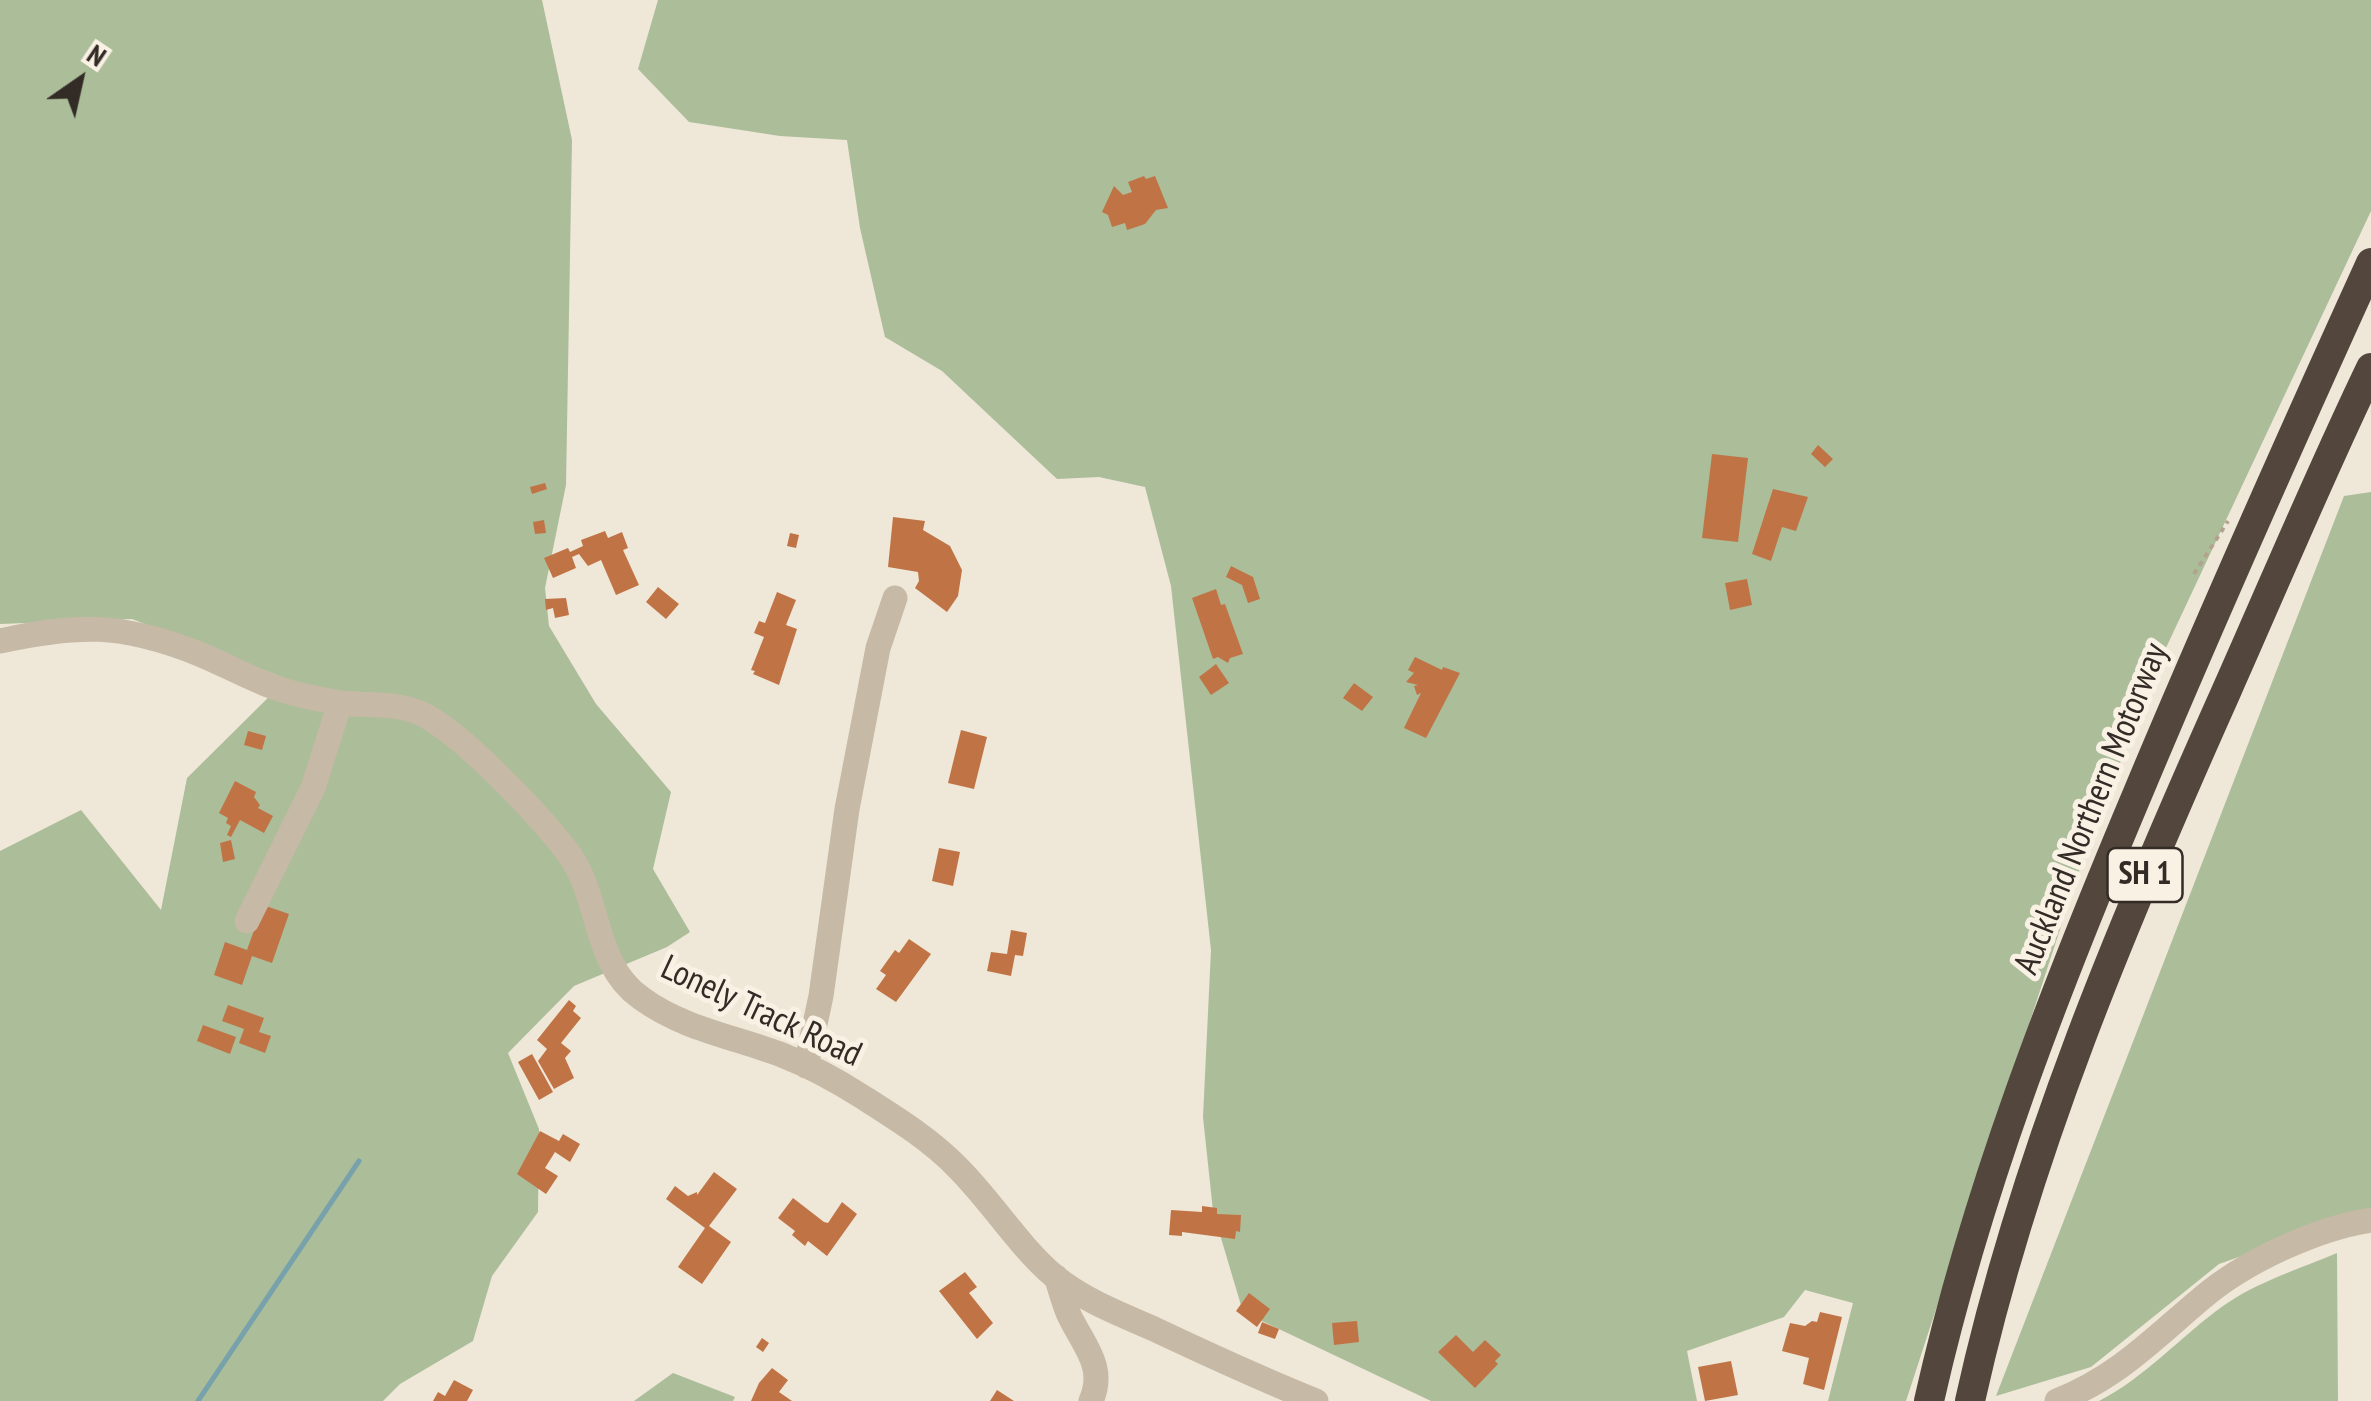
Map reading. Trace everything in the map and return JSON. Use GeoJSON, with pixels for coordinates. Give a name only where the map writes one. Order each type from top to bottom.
{"type":"FeatureCollection","features":[{"type":"Feature","properties":{"kind":"highway","name":"Auckland Northern Motorway"},"geometry":{"type":"LineString","coordinates":[[1929,1401],[1949,1313],[1990,1178],[2068,959],[2209,626],[2371,263]]}},
{"type":"Feature","properties":{"kind":"highway","name":"Auckland Northern Motorway"},"geometry":{"type":"LineString","coordinates":[[1970,1401],[1986,1327],[2062,1090],[2145,874],[2371,368]]}},
{"type":"Feature","properties":{"kind":"street"},"geometry":{"type":"LineString","coordinates":[[806,1066],[818,1014],[847,809],[878,648],[895,598]]}},
{"type":"Feature","properties":{"kind":"street","name":"Lonely Track Road"},"geometry":{"type":"LineString","coordinates":[[0,640],[58,629],[102,627],[197,653],[262,685],[340,703],[395,705],[446,728],[539,817],[570,854],[588,888],[609,963],[641,999],[685,1022],[806,1066],[859,1094],[944,1156],[1056,1278],[1110,1309],[1316,1401]]}},
{"type":"Feature","properties":{"kind":"street"},"geometry":{"type":"LineString","coordinates":[[247,921],[314,788],[340,703]]}},
{"type":"Feature","properties":{"kind":"street"},"geometry":{"type":"LineString","coordinates":[[2068,1397],[2132,1360],[2220,1284],[2292,1244],[2371,1220]]}},
{"type":"Feature","properties":{"kind":"street"},"geometry":{"type":"LineString","coordinates":[[1056,1278],[1070,1318],[1086,1340],[1095,1366],[1098,1380],[1091,1401]]}},
{"type":"Feature","properties":{"kind":"green space"},"geometry":{"type":"Polygon","coordinates":[[[0,0],[542,0],[572,140],[566,485],[545,588],[549,626],[596,704],[671,792],[653,869],[690,932],[667,947],[574,986],[508,1053],[539,1129],[538,1212],[492,1276],[473,1341],[400,1384],[383,1401],[0,1401],[0,851],[81,810],[161,910],[187,778],[287,679],[132,619],[0,624],[0,0]]]}},
{"type":"Feature","properties":{"kind":"green space"},"geometry":{"type":"Polygon","coordinates":[[[658,0],[2371,0],[2371,211],[2157,667],[2082,862],[1906,1401],[1828,1401],[1853,1303],[1805,1290],[1784,1317],[1687,1351],[1697,1401],[1431,1401],[1243,1312],[1213,1211],[1203,1117],[1211,950],[1171,586],[1145,487],[1099,477],[1057,479],[942,371],[885,337],[860,228],[847,140],[780,136],[689,122],[638,69],[658,0]]]}},
{"type":"Feature","properties":{"kind":"green space"},"geometry":{"type":"Polygon","coordinates":[[[2371,492],[2371,1210],[2219,1264],[2091,1367],[1996,1396],[2344,496],[2371,492]]]}},
{"type":"Feature","properties":{"kind":"green space"},"geometry":{"type":"Polygon","coordinates":[[[2337,1253],[2338,1401],[2099,1401],[2132,1380],[2236,1297],[2337,1253]]]}},
{"type":"Feature","properties":{"kind":"green space"},"geometry":{"type":"Polygon","coordinates":[[[673,1373],[735,1397],[733,1401],[634,1401],[673,1373]]]}},
{"type":"Feature","properties":{"kind":"building"},"geometry":{"type":"Polygon","coordinates":[[[1155,176],[1168,208],[1156,210],[1145,224],[1127,230],[1125,223],[1112,227],[1108,215],[1102,212],[1114,186],[1123,195],[1132,192],[1128,182],[1155,176]]]}},
{"type":"Feature","properties":{"kind":"building"},"geometry":{"type":"Polygon","coordinates":[[[1818,445],[1833,459],[1825,467],[1811,454],[1818,445]]]}},
{"type":"Feature","properties":{"kind":"building"},"geometry":{"type":"Polygon","coordinates":[[[1712,454],[1748,458],[1738,542],[1702,538],[1712,454]]]}},
{"type":"Feature","properties":{"kind":"building"},"geometry":{"type":"Polygon","coordinates":[[[545,483],[547,489],[532,494],[530,487],[545,483]]]}},
{"type":"Feature","properties":{"kind":"building"},"geometry":{"type":"Polygon","coordinates":[[[1773,489],[1808,497],[1796,531],[1782,527],[1771,561],[1752,554],[1773,489]]]}},
{"type":"Feature","properties":{"kind":"building"},"geometry":{"type":"Polygon","coordinates":[[[893,517],[925,521],[923,530],[950,546],[962,570],[958,596],[947,612],[915,588],[918,572],[888,567],[893,517]]]}},
{"type":"Feature","properties":{"kind":"building"},"geometry":{"type":"Polygon","coordinates":[[[544,520],[546,533],[535,534],[533,522],[544,520]]]}},
{"type":"Feature","properties":{"kind":"building"},"geometry":{"type":"Polygon","coordinates":[[[605,531],[608,538],[622,532],[628,548],[623,550],[639,585],[616,595],[601,560],[588,566],[579,554],[572,557],[576,568],[553,578],[544,558],[568,548],[570,552],[583,546],[581,540],[605,531]]]}},
{"type":"Feature","properties":{"kind":"building"},"geometry":{"type":"Polygon","coordinates":[[[790,533],[799,535],[796,548],[787,546],[790,533]]]}},
{"type":"Feature","properties":{"kind":"building"},"geometry":{"type":"Polygon","coordinates":[[[1231,566],[1253,577],[1260,599],[1248,603],[1242,585],[1226,577],[1231,566]]]}},
{"type":"Feature","properties":{"kind":"building"},"geometry":{"type":"Polygon","coordinates":[[[1747,579],[1752,605],[1730,610],[1725,583],[1747,579]]]}},
{"type":"Feature","properties":{"kind":"building"},"geometry":{"type":"Polygon","coordinates":[[[658,587],[679,604],[666,619],[646,602],[658,587]]]}},
{"type":"Feature","properties":{"kind":"building"},"geometry":{"type":"Polygon","coordinates":[[[1216,589],[1243,654],[1230,658],[1228,663],[1218,657],[1213,659],[1192,598],[1216,589]]]}},
{"type":"Feature","properties":{"kind":"building"},"geometry":{"type":"Polygon","coordinates":[[[777,592],[796,600],[786,625],[797,629],[779,685],[751,670],[764,637],[754,633],[759,621],[765,623],[777,592]]]}},
{"type":"Feature","properties":{"kind":"building"},"geometry":{"type":"Polygon","coordinates":[[[566,598],[569,615],[555,618],[553,608],[546,610],[545,599],[566,598]]]}},
{"type":"Feature","properties":{"kind":"building"},"geometry":{"type":"Polygon","coordinates":[[[1415,657],[1442,670],[1443,667],[1460,673],[1426,738],[1404,728],[1421,693],[1417,695],[1414,686],[1418,685],[1406,682],[1414,673],[1408,670],[1415,657]]]}},
{"type":"Feature","properties":{"kind":"building"},"geometry":{"type":"Polygon","coordinates":[[[1216,664],[1229,683],[1211,695],[1199,677],[1216,664]]]}},
{"type":"Feature","properties":{"kind":"building"},"geometry":{"type":"Polygon","coordinates":[[[1354,683],[1373,697],[1362,711],[1343,698],[1354,683]]]}},
{"type":"Feature","properties":{"kind":"building"},"geometry":{"type":"Polygon","coordinates":[[[961,730],[987,737],[974,789],[948,783],[961,730]]]}},
{"type":"Feature","properties":{"kind":"building"},"geometry":{"type":"Polygon","coordinates":[[[248,731],[266,736],[262,750],[244,745],[248,731]]]}},
{"type":"Feature","properties":{"kind":"building"},"geometry":{"type":"Polygon","coordinates":[[[235,781],[256,792],[258,808],[273,816],[264,833],[240,820],[231,837],[227,835],[231,826],[226,823],[228,818],[219,813],[235,781]]]}},
{"type":"Feature","properties":{"kind":"building"},"geometry":{"type":"Polygon","coordinates":[[[231,840],[235,859],[223,862],[220,843],[231,840]]]}},
{"type":"Feature","properties":{"kind":"building"},"geometry":{"type":"Polygon","coordinates":[[[939,848],[960,852],[953,886],[932,881],[939,848]]]}},
{"type":"Feature","properties":{"kind":"building"},"geometry":{"type":"Polygon","coordinates":[[[263,905],[289,914],[272,963],[252,956],[242,985],[214,975],[225,942],[247,950],[263,905]]]}},
{"type":"Feature","properties":{"kind":"building"},"geometry":{"type":"Polygon","coordinates":[[[1011,930],[1027,933],[1023,956],[1015,955],[1011,976],[987,971],[991,952],[1007,954],[1011,930]]]}},
{"type":"Feature","properties":{"kind":"building"},"geometry":{"type":"Polygon","coordinates":[[[909,939],[931,954],[896,1002],[876,989],[886,975],[880,971],[909,939]]]}},
{"type":"Feature","properties":{"kind":"building"},"geometry":{"type":"Polygon","coordinates":[[[569,1000],[581,1018],[561,1043],[571,1051],[565,1058],[574,1078],[554,1089],[538,1061],[547,1049],[537,1040],[569,1000]]]}},
{"type":"Feature","properties":{"kind":"building"},"geometry":{"type":"Polygon","coordinates":[[[228,1005],[264,1018],[259,1032],[271,1036],[265,1053],[239,1043],[244,1029],[222,1021],[228,1005]]]}},
{"type":"Feature","properties":{"kind":"building"},"geometry":{"type":"Polygon","coordinates":[[[203,1025],[236,1037],[230,1054],[197,1041],[203,1025]]]}},
{"type":"Feature","properties":{"kind":"building"},"geometry":{"type":"Polygon","coordinates":[[[532,1054],[553,1092],[539,1100],[518,1062],[532,1054]]]}},
{"type":"Feature","properties":{"kind":"building"},"geometry":{"type":"Polygon","coordinates":[[[540,1131],[559,1141],[563,1134],[580,1144],[570,1162],[555,1152],[545,1168],[558,1176],[546,1194],[517,1174],[540,1131]]]}},
{"type":"Feature","properties":{"kind":"building"},"geometry":{"type":"Polygon","coordinates":[[[714,1172],[737,1189],[709,1226],[731,1242],[702,1284],[678,1267],[705,1228],[666,1199],[675,1186],[688,1196],[697,1195],[714,1172]]]}},
{"type":"Feature","properties":{"kind":"building"},"geometry":{"type":"Polygon","coordinates":[[[793,1198],[828,1223],[842,1202],[857,1214],[827,1256],[808,1241],[805,1246],[792,1235],[795,1231],[778,1218],[793,1198]]]}},
{"type":"Feature","properties":{"kind":"building"},"geometry":{"type":"Polygon","coordinates":[[[1202,1206],[1217,1208],[1217,1214],[1241,1215],[1240,1232],[1236,1231],[1235,1239],[1182,1232],[1182,1236],[1169,1235],[1171,1210],[1202,1212],[1202,1206]]]}},
{"type":"Feature","properties":{"kind":"building"},"geometry":{"type":"Polygon","coordinates":[[[965,1272],[977,1287],[969,1293],[993,1323],[977,1339],[939,1291],[965,1272]]]}},
{"type":"Feature","properties":{"kind":"building"},"geometry":{"type":"Polygon","coordinates":[[[1249,1293],[1270,1309],[1257,1327],[1236,1311],[1249,1293]]]}},
{"type":"Feature","properties":{"kind":"building"},"geometry":{"type":"Polygon","coordinates":[[[1820,1312],[1842,1317],[1824,1390],[1803,1384],[1809,1358],[1782,1351],[1790,1323],[1805,1326],[1817,1322],[1820,1312]]]}},
{"type":"Feature","properties":{"kind":"building"},"geometry":{"type":"Polygon","coordinates":[[[1357,1321],[1359,1342],[1334,1345],[1332,1323],[1357,1321]]]}},
{"type":"Feature","properties":{"kind":"building"},"geometry":{"type":"Polygon","coordinates":[[[1262,1322],[1279,1329],[1275,1339],[1258,1333],[1262,1322]]]}},
{"type":"Feature","properties":{"kind":"building"},"geometry":{"type":"Polygon","coordinates":[[[1456,1335],[1473,1352],[1485,1340],[1501,1355],[1495,1361],[1498,1364],[1475,1388],[1438,1352],[1456,1335]]]}},
{"type":"Feature","properties":{"kind":"building"},"geometry":{"type":"Polygon","coordinates":[[[762,1338],[769,1343],[763,1352],[756,1347],[762,1338]]]}},
{"type":"Feature","properties":{"kind":"building"},"geometry":{"type":"Polygon","coordinates":[[[1731,1361],[1738,1395],[1705,1401],[1698,1367],[1731,1361]]]}},
{"type":"Feature","properties":{"kind":"building"},"geometry":{"type":"Polygon","coordinates":[[[772,1368],[788,1380],[779,1392],[792,1401],[751,1401],[759,1383],[772,1368]]]}},
{"type":"Feature","properties":{"kind":"building"},"geometry":{"type":"Polygon","coordinates":[[[454,1380],[473,1390],[467,1401],[433,1401],[438,1392],[445,1396],[454,1380]]]}},
{"type":"Feature","properties":{"kind":"building"},"geometry":{"type":"Polygon","coordinates":[[[997,1390],[1014,1401],[990,1401],[997,1390]]]}},
{"type":"Feature","properties":{"kind":"waterway"},"geometry":{"type":"LineString","coordinates":[[198,1401],[359,1161]]}}]}
